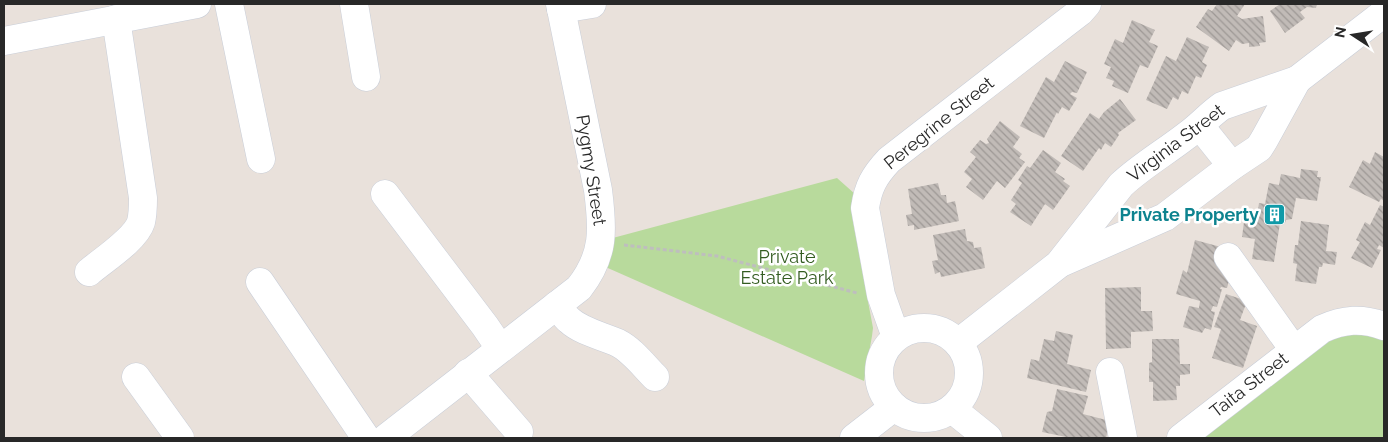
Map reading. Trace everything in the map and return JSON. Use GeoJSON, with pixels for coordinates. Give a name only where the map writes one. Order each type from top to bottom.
{"type":"FeatureCollection","features":[{"type":"Feature","properties":{"kind":"street"},"geometry":{"type":"LineString","coordinates":[[4,41],[116,19],[168,6],[197,4]]}},
{"type":"Feature","properties":{"kind":"street"},"geometry":{"type":"LineString","coordinates":[[229,4],[261,159]]}},
{"type":"Feature","properties":{"kind":"street"},"geometry":{"type":"LineString","coordinates":[[354,4],[366,76]]}},
{"type":"Feature","properties":{"kind":"street","name":"Pygmy Street"},"geometry":{"type":"LineString","coordinates":[[386,438],[579,288],[587,278],[599,253],[602,219],[598,190],[561,6],[592,4]]}},
{"type":"Feature","properties":{"kind":"street","name":"Peregrine Street"},"geometry":{"type":"LineString","coordinates":[[896,337],[881,295],[865,208],[867,195],[875,176],[889,160],[1064,25],[1087,4]]}},
{"type":"Feature","properties":{"kind":"street","name":"Virginia Street"},"geometry":{"type":"LineString","coordinates":[[1060,264],[1120,185],[1131,175],[1200,126],[1222,106],[1297,80],[1384,13]]}},
{"type":"Feature","properties":{"kind":"street"},"geometry":{"type":"LineString","coordinates":[[89,272],[132,236],[141,222],[143,210],[143,198],[116,19]]}},
{"type":"Feature","properties":{"kind":"street","name":"Virginia Street"},"geometry":{"type":"LineString","coordinates":[[958,344],[1060,264],[1165,217],[1259,148],[1297,80]]}},
{"type":"Feature","properties":{"kind":"street"},"geometry":{"type":"LineString","coordinates":[[1200,126],[1232,166]]}},
{"type":"Feature","properties":{"kind":"street"},"geometry":{"type":"LineString","coordinates":[[385,194],[500,348]]}},
{"type":"Feature","properties":{"kind":"street","name":"Taita Street"},"geometry":{"type":"LineString","coordinates":[[1228,257],[1294,350]]}},
{"type":"Feature","properties":{"kind":"street"},"geometry":{"type":"LineString","coordinates":[[260,282],[366,438]]}},
{"type":"Feature","properties":{"kind":"street"},"geometry":{"type":"LineString","coordinates":[[557,305],[569,320],[575,324],[627,349],[655,377]]}},
{"type":"Feature","properties":{"kind":"street","name":"Taita Street"},"geometry":{"type":"LineString","coordinates":[[1181,438],[1322,329],[1347,320],[1373,322],[1384,326]]}},
{"type":"Feature","properties":{"kind":"street"},"geometry":{"type":"LineString","coordinates":[[926,327],[942,330],[954,338],[964,351],[969,366],[969,382],[963,396],[952,409],[938,416],[922,418],[907,415],[894,407],[884,394],[879,379],[880,363],[886,348],[896,337],[910,330],[926,327]]}},
{"type":"Feature","properties":{"kind":"street"},"geometry":{"type":"LineString","coordinates":[[1110,372],[1123,438]]}},
{"type":"Feature","properties":{"kind":"street"},"geometry":{"type":"LineString","coordinates":[[468,373],[519,432]]}},
{"type":"Feature","properties":{"kind":"street"},"geometry":{"type":"LineString","coordinates":[[136,377],[180,438]]}},
{"type":"Feature","properties":{"kind":"street"},"geometry":{"type":"LineString","coordinates":[[855,438],[894,407]]}},
{"type":"Feature","properties":{"kind":"street"},"geometry":{"type":"LineString","coordinates":[[952,409],[988,438]]}},
{"type":"Feature","properties":{"kind":"path"},"geometry":{"type":"LineString","coordinates":[[600,244],[717,256],[863,294],[881,295]]}},
{"type":"Feature","properties":{"kind":"green space","name":"Private Estate Park"},"geometry":{"type":"Polygon","coordinates":[[[837,178],[855,194],[852,216],[873,328],[864,381],[601,265],[609,239],[837,178]]]}},
{"type":"Feature","properties":{"kind":"green space"},"geometry":{"type":"Polygon","coordinates":[[[1350,333],[1375,335],[1384,340],[1383,438],[1203,438],[1328,341],[1350,333]]]}},
{"type":"Feature","properties":{"kind":"building"},"geometry":{"type":"Polygon","coordinates":[[[1217,4],[1245,4],[1237,16],[1242,19],[1263,16],[1266,42],[1259,43],[1260,46],[1249,47],[1249,43],[1242,44],[1236,40],[1229,51],[1196,27],[1208,9],[1212,11],[1217,4]]]}},
{"type":"Feature","properties":{"kind":"building"},"geometry":{"type":"Polygon","coordinates":[[[1280,4],[1317,4],[1316,8],[1307,7],[1300,12],[1305,18],[1285,33],[1270,11],[1280,4]]]}},
{"type":"Feature","properties":{"kind":"building"},"geometry":{"type":"Polygon","coordinates":[[[1132,20],[1155,30],[1149,42],[1158,46],[1148,68],[1140,65],[1128,93],[1112,86],[1114,81],[1106,78],[1111,67],[1104,64],[1115,39],[1123,43],[1132,20]]]}},
{"type":"Feature","properties":{"kind":"building"},"geometry":{"type":"Polygon","coordinates":[[[1187,37],[1209,47],[1202,62],[1207,65],[1201,78],[1196,76],[1188,94],[1182,91],[1178,100],[1173,97],[1167,109],[1146,100],[1166,56],[1176,61],[1187,37]]]}},
{"type":"Feature","properties":{"kind":"building"},"geometry":{"type":"Polygon","coordinates":[[[1065,61],[1087,72],[1077,93],[1072,92],[1070,94],[1077,98],[1069,111],[1062,107],[1058,114],[1057,112],[1044,138],[1020,126],[1046,77],[1054,82],[1065,61]]]}},
{"type":"Feature","properties":{"kind":"building","name":"Private Property"},"geometry":{"type":"Polygon","coordinates":[[[1120,99],[1136,120],[1118,133],[1119,135],[1111,147],[1105,143],[1101,150],[1099,148],[1083,171],[1061,156],[1090,113],[1099,119],[1104,112],[1120,99]]]}},
{"type":"Feature","properties":{"kind":"building"},"geometry":{"type":"Polygon","coordinates":[[[1000,121],[1020,137],[1013,147],[1022,154],[1019,158],[1025,162],[1005,188],[997,181],[983,200],[966,187],[972,179],[964,172],[976,157],[970,152],[980,140],[986,144],[989,143],[987,139],[1000,121]]]}},
{"type":"Feature","properties":{"kind":"building"},"geometry":{"type":"Polygon","coordinates":[[[1043,150],[1061,163],[1055,172],[1065,179],[1063,181],[1070,186],[1053,210],[1045,204],[1031,226],[1010,212],[1016,204],[1011,200],[1022,183],[1018,180],[1027,166],[1030,168],[1043,150]]]}},
{"type":"Feature","properties":{"kind":"building"},"geometry":{"type":"Polygon","coordinates":[[[1375,152],[1384,157],[1384,201],[1381,199],[1379,202],[1349,187],[1363,160],[1370,164],[1375,152]]]}},
{"type":"Feature","properties":{"kind":"building","name":"Private Property"},"geometry":{"type":"Polygon","coordinates":[[[1301,169],[1318,171],[1317,177],[1321,177],[1317,201],[1296,198],[1292,219],[1286,220],[1285,223],[1280,223],[1274,262],[1252,259],[1255,239],[1242,237],[1245,214],[1257,216],[1259,203],[1265,204],[1269,183],[1279,185],[1281,174],[1300,178],[1301,169]]]}},
{"type":"Feature","properties":{"kind":"building"},"geometry":{"type":"Polygon","coordinates":[[[938,183],[941,195],[946,195],[947,203],[955,201],[959,221],[914,230],[914,225],[908,226],[906,215],[912,214],[908,189],[938,183]]]}},
{"type":"Feature","properties":{"kind":"building"},"geometry":{"type":"Polygon","coordinates":[[[1380,205],[1384,207],[1384,248],[1379,245],[1377,249],[1381,250],[1372,268],[1351,258],[1360,242],[1356,240],[1365,222],[1370,225],[1380,205]]]}},
{"type":"Feature","properties":{"kind":"building","name":"Private Property"},"geometry":{"type":"Polygon","coordinates":[[[1301,221],[1329,225],[1326,251],[1337,252],[1335,265],[1323,263],[1322,267],[1319,267],[1316,284],[1295,281],[1297,264],[1293,263],[1295,245],[1298,245],[1301,221]]]}},
{"type":"Feature","properties":{"kind":"building"},"geometry":{"type":"Polygon","coordinates":[[[965,229],[967,241],[973,242],[974,248],[981,247],[985,268],[941,277],[940,272],[935,274],[932,261],[938,260],[933,235],[965,229]]]}},
{"type":"Feature","properties":{"kind":"building","name":"Private Property"},"geometry":{"type":"Polygon","coordinates":[[[1195,240],[1221,247],[1216,265],[1232,269],[1227,288],[1221,287],[1217,307],[1213,306],[1211,311],[1215,312],[1211,330],[1205,328],[1202,333],[1183,327],[1189,306],[1199,308],[1200,301],[1176,294],[1183,270],[1187,273],[1195,240]]]}},
{"type":"Feature","properties":{"kind":"building"},"geometry":{"type":"Polygon","coordinates":[[[1141,287],[1141,311],[1152,311],[1153,331],[1131,332],[1131,348],[1106,349],[1105,288],[1141,287]]]}},
{"type":"Feature","properties":{"kind":"building"},"geometry":{"type":"Polygon","coordinates":[[[1226,294],[1247,301],[1240,320],[1257,326],[1243,368],[1212,358],[1221,329],[1214,327],[1226,294]]]}},
{"type":"Feature","properties":{"kind":"building"},"geometry":{"type":"Polygon","coordinates":[[[1056,331],[1073,335],[1067,364],[1091,370],[1086,392],[1027,378],[1031,359],[1039,361],[1044,339],[1054,341],[1056,331]]]}},
{"type":"Feature","properties":{"kind":"building"},"geometry":{"type":"Polygon","coordinates":[[[1152,339],[1179,339],[1180,364],[1190,364],[1190,374],[1180,375],[1180,386],[1176,386],[1177,400],[1153,401],[1153,382],[1149,382],[1149,363],[1152,362],[1152,339]]]}},
{"type":"Feature","properties":{"kind":"building"},"geometry":{"type":"Polygon","coordinates":[[[1057,389],[1088,396],[1083,414],[1110,421],[1106,438],[1071,438],[1042,432],[1047,412],[1052,411],[1057,389]]]}},
{"type":"Feature","properties":{"kind":"place","name":"Private Property"},"geometry":{"type":"Point","coordinates":[1275,215]}}]}
